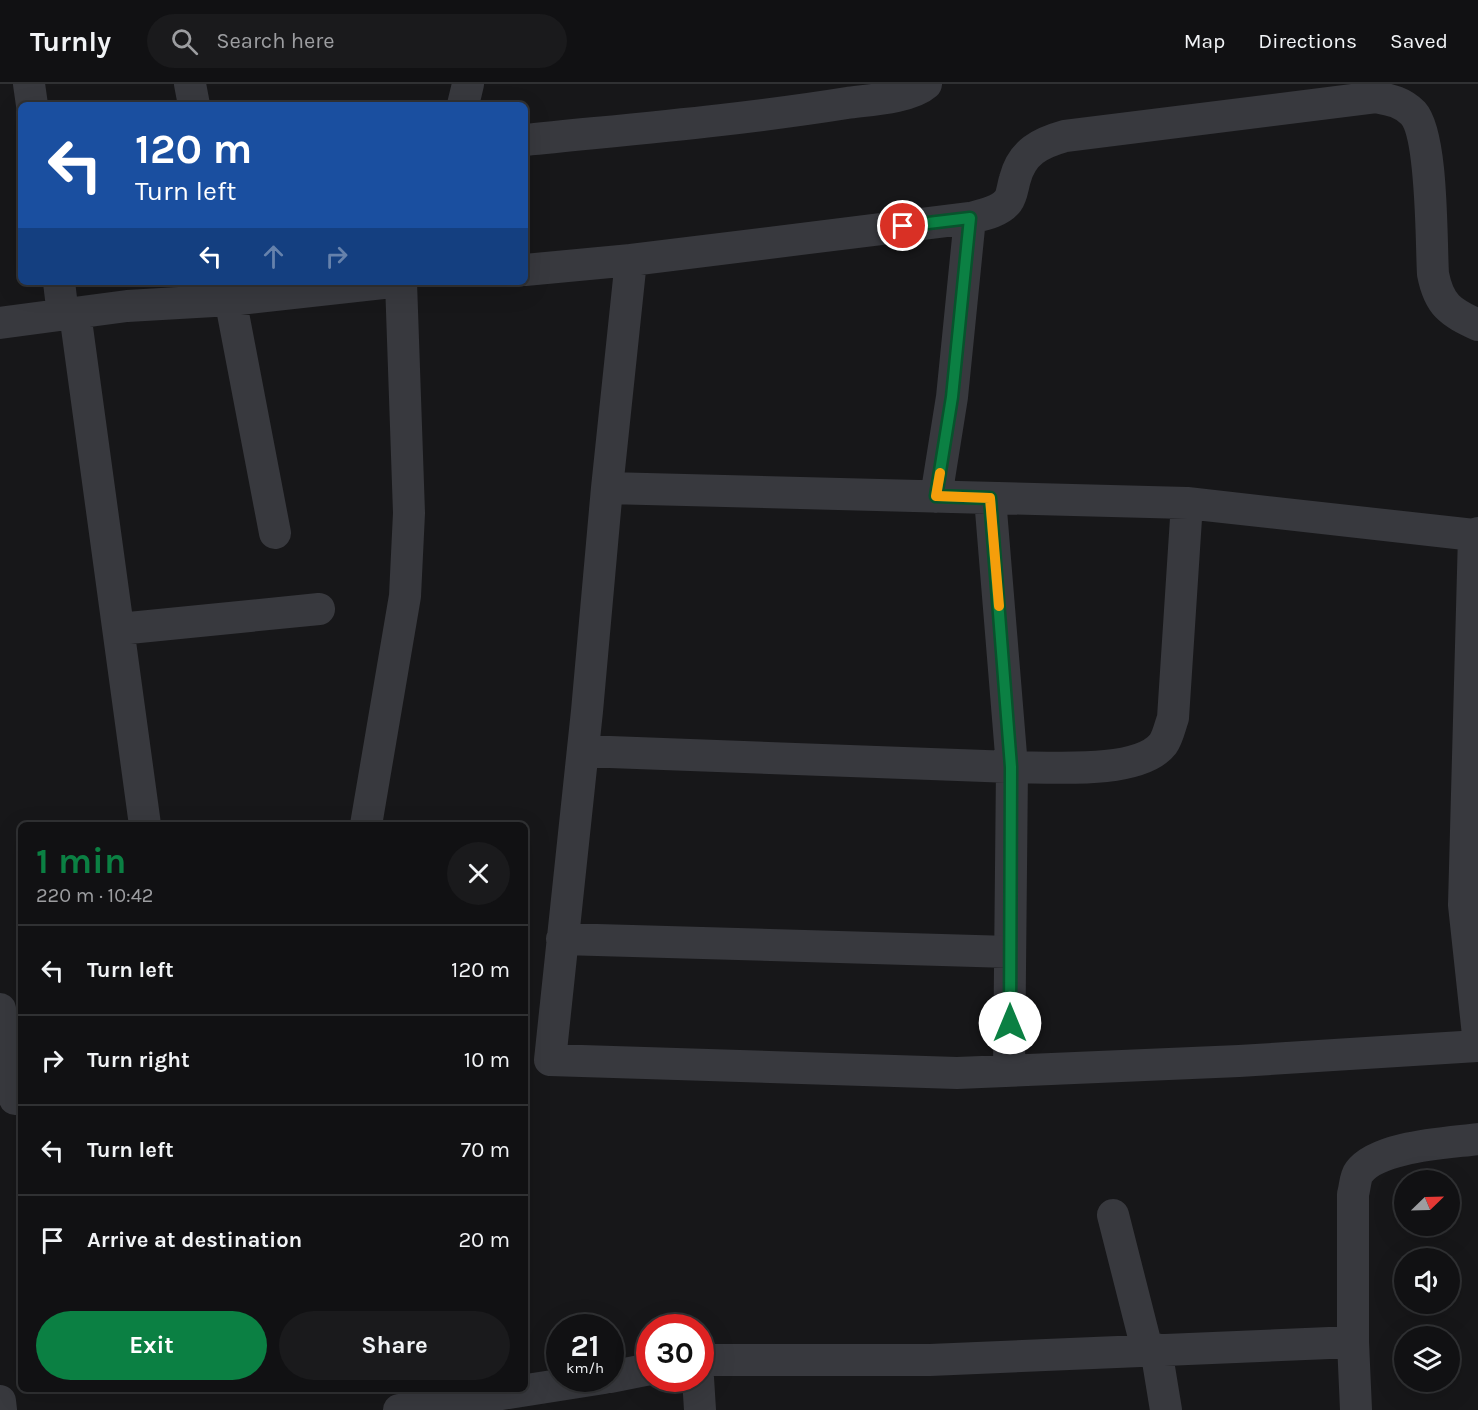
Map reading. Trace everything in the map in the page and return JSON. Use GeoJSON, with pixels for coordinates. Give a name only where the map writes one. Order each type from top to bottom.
{"type":"FeatureCollection","features":[{"type":"Feature","properties":{"kind":"street"},"geometry":{"type":"LineString","coordinates":[[29,84],[32,102]]}},
{"type":"Feature","properties":{"kind":"street"},"geometry":{"type":"LineString","coordinates":[[190,84],[193,102]]}},
{"type":"Feature","properties":{"kind":"street"},"geometry":{"type":"LineString","coordinates":[[464,102],[468,84]]}},
{"type":"Feature","properties":{"kind":"street"},"geometry":{"type":"LineString","coordinates":[[528,140],[794,112],[899,95],[922,88],[926,84]]}},
{"type":"Feature","properties":{"kind":"street"},"geometry":{"type":"LineString","coordinates":[[528,270],[631,260],[970,218],[994,212],[1009,201],[1017,170],[1027,155],[1044,142],[1065,136],[1376,97],[1400,102],[1415,115],[1421,127],[1427,152],[1432,274],[1436,290],[1443,304],[1458,316],[1478,325]]}},
{"type":"Feature","properties":{"kind":"street"},"geometry":{"type":"LineString","coordinates":[[936,496],[952,397],[970,218]]}},
{"type":"Feature","properties":{"kind":"street"},"geometry":{"type":"LineString","coordinates":[[607,488],[1187,503],[1476,534],[1473,730],[1464,905],[1478,1029],[1239,1061],[957,1073],[550,1060],[583,751],[607,488],[631,260]]}},
{"type":"Feature","properties":{"kind":"street"},"geometry":{"type":"LineString","coordinates":[[59,285],[69,314],[119,629],[145,822]]}},
{"type":"Feature","properties":{"kind":"street"},"geometry":{"type":"LineString","coordinates":[[0,323],[229,291],[338,285]]}},
{"type":"Feature","properties":{"kind":"street"},"geometry":{"type":"LineString","coordinates":[[367,822],[405,596],[409,513],[401,285]]}},
{"type":"Feature","properties":{"kind":"street"},"geometry":{"type":"LineString","coordinates":[[229,291],[275,533]]}},
{"type":"Feature","properties":{"kind":"street"},"geometry":{"type":"LineString","coordinates":[[990,498],[1011,767],[1009,1071]]}},
{"type":"Feature","properties":{"kind":"street"},"geometry":{"type":"LineString","coordinates":[[583,751],[1011,767],[1118,765],[1143,759],[1163,744],[1173,718],[1187,503]]}},
{"type":"Feature","properties":{"kind":"street"},"geometry":{"type":"LineString","coordinates":[[119,629],[319,609]]}},
{"type":"Feature","properties":{"kind":"street"},"geometry":{"type":"LineString","coordinates":[[562,939],[1010,952]]}},
{"type":"Feature","properties":{"kind":"street"},"geometry":{"type":"LineString","coordinates":[[0,1009],[12,1100]]}},
{"type":"Feature","properties":{"kind":"street"},"geometry":{"type":"LineString","coordinates":[[1356,1410],[1353,1342],[1353,1194],[1359,1172],[1377,1158],[1395,1150],[1478,1138]]}},
{"type":"Feature","properties":{"kind":"street"},"geometry":{"type":"LineString","coordinates":[[1113,1215],[1152,1349],[1166,1410]]}},
{"type":"Feature","properties":{"kind":"street"},"geometry":{"type":"LineString","coordinates":[[714,1360],[930,1360],[1353,1342]]}},
{"type":"Feature","properties":{"kind":"street"},"geometry":{"type":"LineString","coordinates":[[528,1390],[546,1387]]}},
{"type":"Feature","properties":{"kind":"street"},"geometry":{"type":"LineString","coordinates":[[399,1410],[514,1392]]}},
{"type":"Feature","properties":{"kind":"street"},"geometry":{"type":"LineString","coordinates":[[699,1392],[700,1410]]}},
{"type":"Feature","properties":{"kind":"street"},"geometry":{"type":"LineString","coordinates":[[0,1401],[1,1410]]}},
{"type":"Feature","properties":{"kind":"slow traffic"},"geometry":{"type":"LineString","coordinates":[[940,473],[936,496],[990,498],[999,606]]}},
{"type":"Feature","properties":{"kind":"route"},"geometry":{"type":"LineString","coordinates":[[903,226],[970,218],[952,397],[936,496],[990,498],[1011,767],[1010,1023]]}}]}
